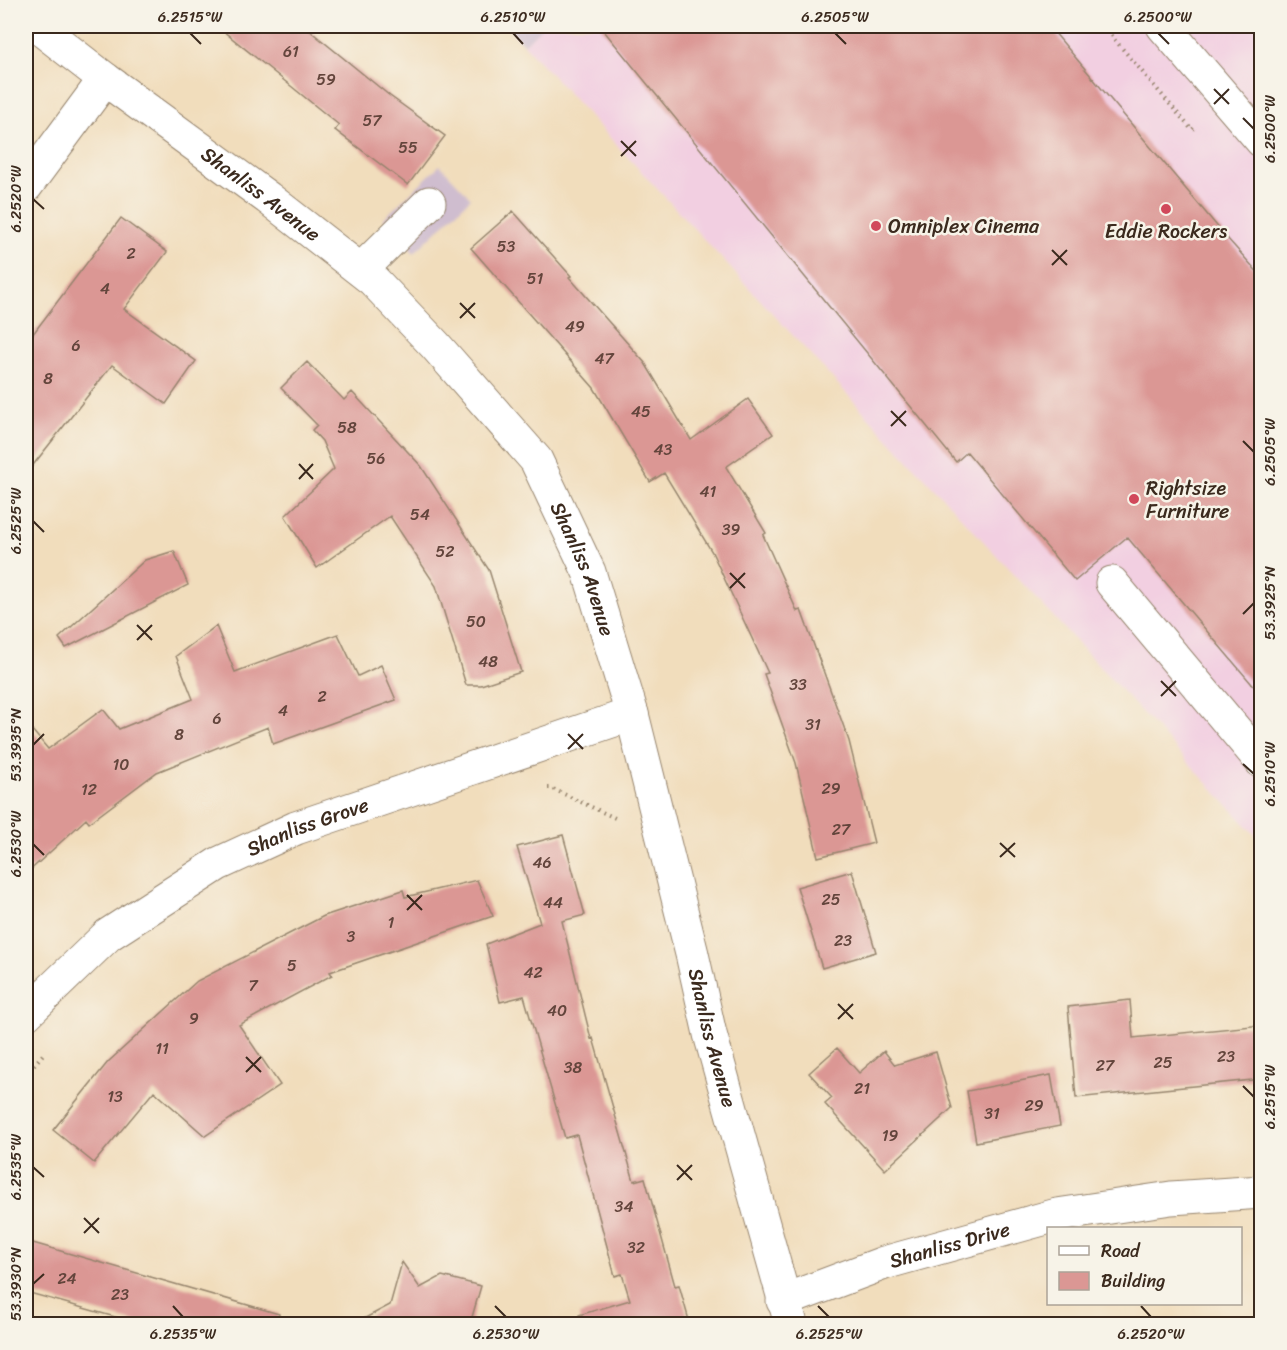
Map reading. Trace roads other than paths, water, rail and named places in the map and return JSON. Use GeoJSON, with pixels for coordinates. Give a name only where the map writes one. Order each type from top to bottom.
{"type":"FeatureCollection","features":[{"type":"Feature","properties":{"kind":"street","name":"Shanliss Avenue"},"geometry":{"type":"LineString","coordinates":[[38,26],[268,198],[373,280],[435,345],[536,460],[589,572],[632,714],[710,1034],[787,1313]]}},
{"type":"Feature","properties":{"kind":"street"},"geometry":{"type":"LineString","coordinates":[[1163,26],[1262,141]]}},
{"type":"Feature","properties":{"kind":"street"},"geometry":{"type":"LineString","coordinates":[[26,186],[105,78]]}},
{"type":"Feature","properties":{"kind":"street"},"geometry":{"type":"LineString","coordinates":[[361,270],[429,203]]}},
{"type":"Feature","properties":{"kind":"street"},"geometry":{"type":"LineString","coordinates":[[1112,583],[1262,762]]}},
{"type":"Feature","properties":{"kind":"street","name":"Shanliss Grove"},"geometry":{"type":"LineString","coordinates":[[26,1014],[108,935],[218,864],[296,828],[632,714]]}},
{"type":"Feature","properties":{"kind":"street","name":"Shanliss Drive"},"geometry":{"type":"LineString","coordinates":[[787,1313],[885,1263],[1058,1215],[1171,1198],[1262,1192]]}},
{"type":"Feature","properties":{"kind":"place","name":"Eddie Rockers"},"geometry":{"type":"Point","coordinates":[1166,209]}},
{"type":"Feature","properties":{"kind":"place","name":"Omniplex Cinema"},"geometry":{"type":"Point","coordinates":[876,226]}},
{"type":"Feature","properties":{"kind":"place","name":"Rightsize Furniture"},"geometry":{"type":"Point","coordinates":[1134,499]}}]}
